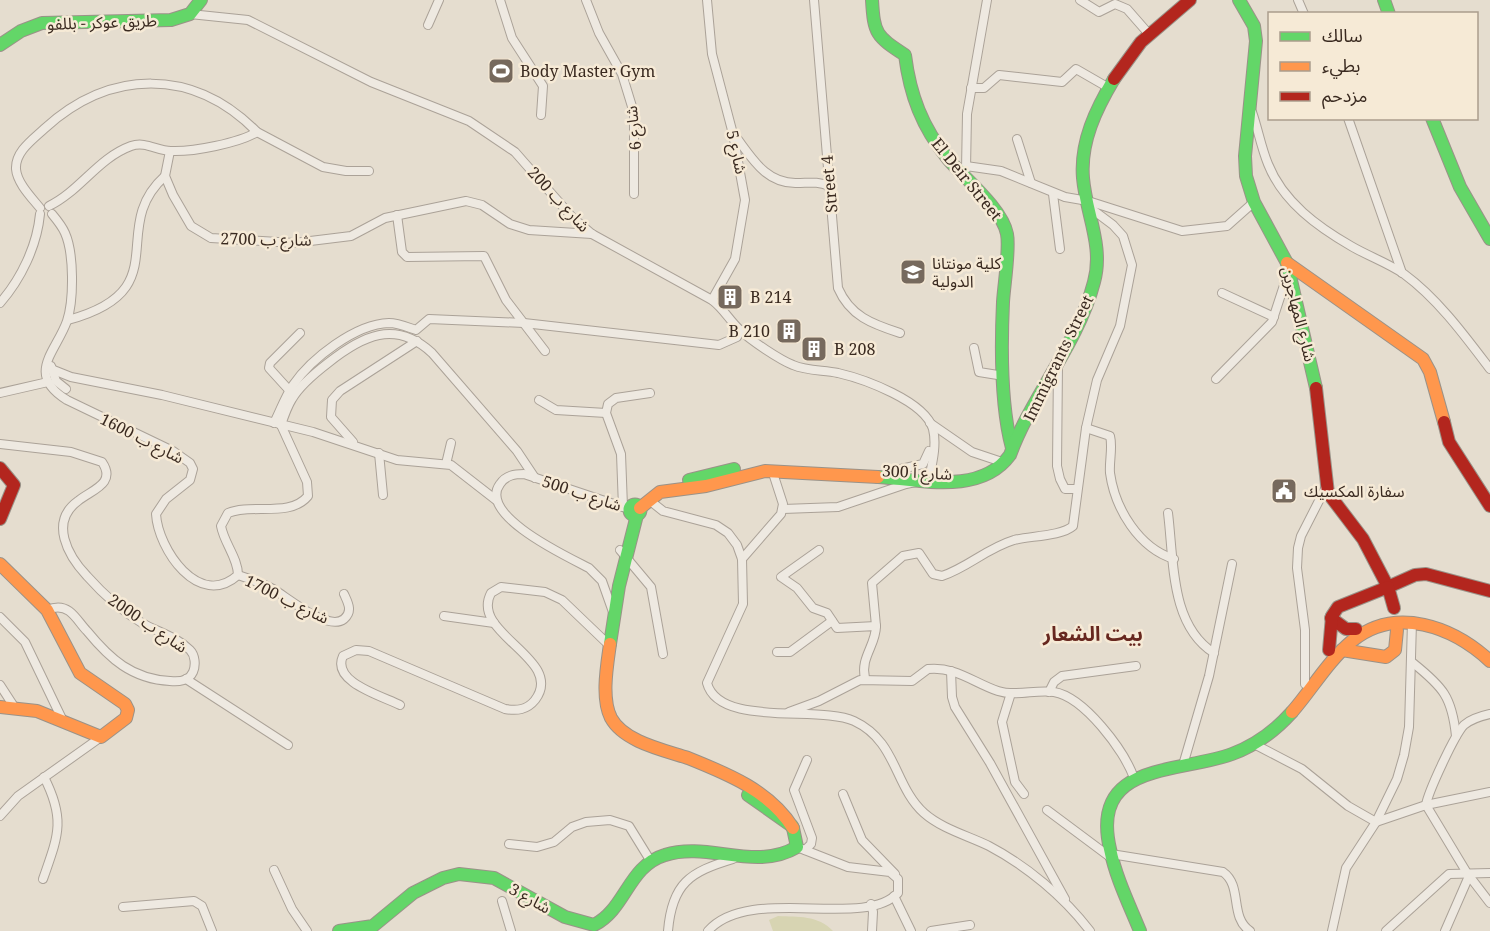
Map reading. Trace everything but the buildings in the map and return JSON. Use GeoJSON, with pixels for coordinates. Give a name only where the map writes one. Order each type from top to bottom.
{"type":"FeatureCollection","features":[{"type":"Feature","properties":{"kind":"main road"},"geometry":{"type":"LineString","coordinates":[[190,14],[201,0]]}},
{"type":"Feature","properties":{"kind":"main road","name":"El Deir Street"},"geometry":{"type":"LineString","coordinates":[[872,0],[874,29],[880,39],[905,55],[909,87],[923,123],[948,159],[966,172],[988,201],[1007,233],[1002,304],[1007,429],[1012,448]]}},
{"type":"Feature","properties":{"kind":"main road","name":"Immigrants Street"},"geometry":{"type":"LineString","coordinates":[[1005,463],[1058,362],[1086,303],[1097,273],[1097,246],[1082,173],[1083,145],[1094,117],[1109,88],[1148,33],[1190,0]]}},
{"type":"Feature","properties":{"kind":"main road","name":"شارع المهاجرين"},"geometry":{"type":"LineString","coordinates":[[1239,0],[1254,26],[1256,41],[1256,61],[1249,104],[1246,176],[1254,202],[1288,266],[1318,396],[1326,487],[1335,504],[1369,548],[1388,587],[1394,608]]}},
{"type":"Feature","properties":{"kind":"main road","name":"طريق عوكر - بللفو"},"geometry":{"type":"LineString","coordinates":[[0,45],[21,31],[42,23],[171,20],[190,14]]}},
{"type":"Feature","properties":{"kind":"main road"},"geometry":{"type":"LineString","coordinates":[[1433,120],[1464,195],[1490,239]]}},
{"type":"Feature","properties":{"kind":"main road"},"geometry":{"type":"LineString","coordinates":[[1288,266],[1423,359],[1430,372],[1449,442],[1490,506]]}},
{"type":"Feature","properties":{"kind":"main road","name":"شارع أ 300"},"geometry":{"type":"LineString","coordinates":[[635,508],[673,486],[706,486],[724,476],[772,467],[892,471],[961,482],[989,475],[1005,463]]}},
{"type":"Feature","properties":{"kind":"main road","name":"شارع أ 300"},"geometry":{"type":"LineString","coordinates":[[772,467],[929,476]]}},
{"type":"Feature","properties":{"kind":"main road"},"geometry":{"type":"LineString","coordinates":[[0,468],[14,485],[0,519]]}},
{"type":"Feature","properties":{"kind":"main road"},"geometry":{"type":"LineString","coordinates":[[635,508],[622,552],[612,611],[598,699],[601,716],[612,732],[730,782],[792,826],[801,848],[783,856],[739,857],[707,852],[676,853],[650,860]]}},
{"type":"Feature","properties":{"kind":"main road"},"geometry":{"type":"LineString","coordinates":[[0,564],[47,610],[81,673],[128,708],[126,718],[101,738],[63,721],[13,705],[0,707]]}},
{"type":"Feature","properties":{"kind":"main road"},"geometry":{"type":"LineString","coordinates":[[1336,650],[1331,618],[1335,610],[1345,602],[1415,575],[1426,574],[1490,591]]}},
{"type":"Feature","properties":{"kind":"main road"},"geometry":{"type":"LineString","coordinates":[[1331,618],[1346,629],[1356,629],[1389,617],[1422,615],[1453,625],[1490,651]]}},
{"type":"Feature","properties":{"kind":"main road"},"geometry":{"type":"LineString","coordinates":[[1140,931],[1112,856],[1105,827],[1106,811],[1116,791],[1134,778],[1254,744],[1271,733],[1304,699],[1336,650],[1374,629],[1393,623],[1427,623],[1459,636],[1490,661]]}},
{"type":"Feature","properties":{"kind":"main road"},"geometry":{"type":"LineString","coordinates":[[1293,708],[1305,684],[1356,629]]}},
{"type":"Feature","properties":{"kind":"main road"},"geometry":{"type":"LineString","coordinates":[[1374,629],[1368,645],[1375,656]]}},
{"type":"Feature","properties":{"kind":"main road"},"geometry":{"type":"LineString","coordinates":[[1336,650],[1384,658],[1393,653],[1397,630]]}},
{"type":"Feature","properties":{"kind":"main road","name":"شارع 3"},"geometry":{"type":"LineString","coordinates":[[339,931],[365,929],[373,926],[420,887],[444,876],[457,874],[474,874],[495,879],[558,914],[594,926],[608,915],[634,876],[650,860]]}},
{"type":"Feature","properties":{"kind":"street"},"geometry":{"type":"LineString","coordinates":[[428,25],[439,0]]}},
{"type":"Feature","properties":{"kind":"street"},"geometry":{"type":"LineString","coordinates":[[500,0],[512,38],[543,86],[541,115]]}},
{"type":"Feature","properties":{"kind":"street","name":"شارع 6"},"geometry":{"type":"LineString","coordinates":[[586,0],[598,33],[622,74],[634,113],[634,194]]}},
{"type":"Feature","properties":{"kind":"street","name":"شارع 5"},"geometry":{"type":"LineString","coordinates":[[707,0],[712,54],[743,179],[744,218],[735,259],[712,300]]}},
{"type":"Feature","properties":{"kind":"street","name":"Street 4"},"geometry":{"type":"LineString","coordinates":[[814,0],[834,270],[842,298],[858,316],[900,333]]}},
{"type":"Feature","properties":{"kind":"street"},"geometry":{"type":"LineString","coordinates":[[987,0],[971,88],[966,172],[1001,171],[1053,194],[1182,231],[1227,226],[1254,202]]}},
{"type":"Feature","properties":{"kind":"street"},"geometry":{"type":"LineString","coordinates":[[1080,0],[1099,12],[1115,4],[1127,9],[1148,33]]}},
{"type":"Feature","properties":{"kind":"street","name":"شارع ب 200"},"geometry":{"type":"LineString","coordinates":[[190,14],[248,20],[371,82],[470,121],[515,152],[572,217],[592,234],[712,300],[725,310],[740,330],[793,365],[840,374],[908,402],[922,412],[930,423],[934,436],[929,476]]}},
{"type":"Feature","properties":{"kind":"street"},"geometry":{"type":"LineString","coordinates":[[971,88],[984,88],[999,75],[1062,82],[1076,69],[1109,88]]}},
{"type":"Feature","properties":{"kind":"street"},"geometry":{"type":"LineString","coordinates":[[0,393],[48,382],[46,360],[68,320],[71,262],[66,234],[61,225],[45,211],[17,174],[16,163],[20,153],[68,110],[110,89],[144,83],[193,89],[231,108],[257,132],[323,167],[369,171]]}},
{"type":"Feature","properties":{"kind":"street"},"geometry":{"type":"LineString","coordinates":[[1249,104],[1268,165],[1277,184],[1290,201],[1309,219],[1350,246],[1402,273],[1434,301],[1490,369]]}},
{"type":"Feature","properties":{"kind":"street"},"geometry":{"type":"LineString","coordinates":[[1349,120],[1402,273]]}},
{"type":"Feature","properties":{"kind":"street"},"geometry":{"type":"LineString","coordinates":[[0,303],[20,275],[45,211],[112,156],[130,147],[143,144],[170,151],[243,138],[257,132]]}},
{"type":"Feature","properties":{"kind":"street"},"geometry":{"type":"LineString","coordinates":[[733,134],[769,177],[795,183],[817,181],[828,174]]}},
{"type":"Feature","properties":{"kind":"street"},"geometry":{"type":"LineString","coordinates":[[1017,139],[1031,184]]}},
{"type":"Feature","properties":{"kind":"street"},"geometry":{"type":"LineString","coordinates":[[68,320],[88,314],[106,304],[132,278],[137,265],[142,207],[150,191],[165,176],[170,151]]}},
{"type":"Feature","properties":{"kind":"street","name":"شارع ب 2700"},"geometry":{"type":"LineString","coordinates":[[165,176],[185,218],[198,231],[211,238],[294,243],[351,236],[397,215],[471,201],[482,205],[510,224],[529,230],[592,234]]}},
{"type":"Feature","properties":{"kind":"street"},"geometry":{"type":"LineString","coordinates":[[817,181],[829,186]]}},
{"type":"Feature","properties":{"kind":"street"},"geometry":{"type":"LineString","coordinates":[[1053,194],[1059,249]]}},
{"type":"Feature","properties":{"kind":"street"},"geometry":{"type":"LineString","coordinates":[[865,678],[865,656],[875,639],[876,626],[872,583],[903,556],[918,552],[933,574],[942,576],[998,546],[1030,536],[1064,531],[1073,526],[1086,428],[1097,380],[1120,326],[1132,265],[1123,236],[1088,204]]}},
{"type":"Feature","properties":{"kind":"street"},"geometry":{"type":"LineString","coordinates":[[397,215],[404,255],[484,256],[506,300],[545,351]]}},
{"type":"Feature","properties":{"kind":"street"},"geometry":{"type":"LineString","coordinates":[[1216,379],[1274,317],[1288,266]]}},
{"type":"Feature","properties":{"kind":"street"},"geometry":{"type":"LineString","coordinates":[[1222,293],[1274,317]]}},
{"type":"Feature","properties":{"kind":"street"},"geometry":{"type":"LineString","coordinates":[[238,575],[237,564],[224,538],[221,526],[228,513],[243,508],[286,507],[303,502],[308,496],[307,482],[277,424],[290,390],[347,336],[389,323],[416,330],[429,319],[524,323],[710,345],[731,341],[737,337],[740,330]]}},
{"type":"Feature","properties":{"kind":"street"},"geometry":{"type":"LineString","coordinates":[[290,390],[269,368],[270,363],[300,333]]}},
{"type":"Feature","properties":{"kind":"street"},"geometry":{"type":"LineString","coordinates":[[277,424],[304,378],[351,344],[388,334],[417,341],[432,353],[517,451],[535,478]]}},
{"type":"Feature","properties":{"kind":"street"},"geometry":{"type":"LineString","coordinates":[[354,444],[333,423],[330,411],[332,400],[340,391],[417,341]]}},
{"type":"Feature","properties":{"kind":"street"},"geometry":{"type":"LineString","coordinates":[[55,342],[51,369],[56,381],[66,389]]}},
{"type":"Feature","properties":{"kind":"street"},"geometry":{"type":"LineString","coordinates":[[974,348],[979,372],[1004,376]]}},
{"type":"Feature","properties":{"kind":"street"},"geometry":{"type":"LineString","coordinates":[[1058,362],[1057,471],[1065,489],[1077,489]]}},
{"type":"Feature","properties":{"kind":"street"},"geometry":{"type":"LineString","coordinates":[[51,369],[82,379],[162,395],[354,444],[412,463],[446,464],[496,500],[503,514],[530,534],[597,575],[612,611]]}},
{"type":"Feature","properties":{"kind":"street"},"geometry":{"type":"LineString","coordinates":[[67,400],[66,389],[72,382],[82,379]]}},
{"type":"Feature","properties":{"kind":"street","name":"شارع ب 1600"},"geometry":{"type":"LineString","coordinates":[[48,382],[57,394],[67,400],[173,451],[190,463],[193,469],[190,480],[166,500],[156,514],[163,543],[177,567],[194,579],[215,584],[225,583],[238,575]]}},
{"type":"Feature","properties":{"kind":"street"},"geometry":{"type":"LineString","coordinates":[[635,508],[621,454],[606,413],[608,404],[613,399],[650,393]]}},
{"type":"Feature","properties":{"kind":"street"},"geometry":{"type":"LineString","coordinates":[[539,400],[556,410],[606,413]]}},
{"type":"Feature","properties":{"kind":"street"},"geometry":{"type":"LineString","coordinates":[[930,423],[972,452],[1005,463]]}},
{"type":"Feature","properties":{"kind":"street"},"geometry":{"type":"LineString","coordinates":[[1086,428],[1110,436],[1112,485],[1132,528],[1149,544],[1174,559]]}},
{"type":"Feature","properties":{"kind":"street"},"geometry":{"type":"LineString","coordinates":[[892,471],[924,463],[934,436]]}},
{"type":"Feature","properties":{"kind":"street"},"geometry":{"type":"LineString","coordinates":[[446,464],[451,443]]}},
{"type":"Feature","properties":{"kind":"street","name":"شارع ب 2000"},"geometry":{"type":"LineString","coordinates":[[0,444],[71,452],[102,462],[107,473],[106,480],[96,491],[72,506],[64,529],[65,547],[80,568],[106,596],[141,622],[174,638],[190,650],[195,665],[192,675],[186,679],[160,681],[125,669],[105,654],[69,611],[58,607],[47,610]]}},
{"type":"Feature","properties":{"kind":"street"},"geometry":{"type":"LineString","coordinates":[[379,453],[383,495]]}},
{"type":"Feature","properties":{"kind":"street"},"geometry":{"type":"LineString","coordinates":[[772,467],[783,509],[773,525],[742,559],[743,604],[707,682],[712,693],[725,703],[779,714],[836,715],[862,725],[889,752],[911,796],[924,813],[1001,853],[1069,905]]}},
{"type":"Feature","properties":{"kind":"street","name":"شارع ب 500"},"geometry":{"type":"LineString","coordinates":[[496,500],[499,484],[505,478],[518,474],[535,478],[635,508],[716,525],[728,533],[737,545],[742,559]]}},
{"type":"Feature","properties":{"kind":"street"},"geometry":{"type":"LineString","coordinates":[[783,509],[838,507],[929,476]]}},
{"type":"Feature","properties":{"kind":"street"},"geometry":{"type":"LineString","coordinates":[[1305,684],[1305,630],[1297,568],[1298,548],[1300,536],[1326,487]]}},
{"type":"Feature","properties":{"kind":"street"},"geometry":{"type":"LineString","coordinates":[[1168,513],[1185,623],[1197,640],[1214,653]]}},
{"type":"Feature","properties":{"kind":"street"},"geometry":{"type":"LineString","coordinates":[[819,550],[781,576],[796,588],[813,608],[825,611],[838,628],[876,626]]}},
{"type":"Feature","properties":{"kind":"street"},"geometry":{"type":"LineString","coordinates":[[622,552],[651,587],[663,654]]}},
{"type":"Feature","properties":{"kind":"street"},"geometry":{"type":"LineString","coordinates":[[1183,765],[1203,702],[1232,564]]}},
{"type":"Feature","properties":{"kind":"street","name":"شارع ب 1700"},"geometry":{"type":"LineString","coordinates":[[238,575],[289,598],[304,611],[333,622],[339,622],[350,609],[344,594]]}},
{"type":"Feature","properties":{"kind":"street"},"geometry":{"type":"LineString","coordinates":[[400,705],[348,679],[341,669],[343,656],[356,650],[369,651],[505,709],[519,710],[531,704],[539,692],[538,672],[494,623],[488,610],[488,599],[496,589],[513,586],[545,592],[562,600],[608,644]]}},
{"type":"Feature","properties":{"kind":"street"},"geometry":{"type":"LineString","coordinates":[[444,616],[494,623]]}},
{"type":"Feature","properties":{"kind":"street"},"geometry":{"type":"LineString","coordinates":[[0,617],[25,642],[63,721]]}},
{"type":"Feature","properties":{"kind":"street"},"geometry":{"type":"LineString","coordinates":[[777,652],[790,652],[832,621]]}},
{"type":"Feature","properties":{"kind":"street"},"geometry":{"type":"LineString","coordinates":[[1332,931],[1346,868],[1376,822],[1397,779],[1404,755],[1409,727],[1413,663],[1412,622]]}},
{"type":"Feature","properties":{"kind":"street"},"geometry":{"type":"LineString","coordinates":[[1413,663],[1436,682],[1449,699],[1454,713],[1456,738]]}},
{"type":"Feature","properties":{"kind":"street"},"geometry":{"type":"LineString","coordinates":[[1049,692],[1054,682],[1062,676],[1136,666]]}},
{"type":"Feature","properties":{"kind":"street"},"geometry":{"type":"LineString","coordinates":[[779,714],[819,701],[865,678],[908,681],[915,679],[928,669],[951,671],[998,691],[1049,692],[1071,700],[1089,714],[1120,750],[1134,778]]}},
{"type":"Feature","properties":{"kind":"street"},"geometry":{"type":"LineString","coordinates":[[951,671],[951,691],[955,707],[990,763],[1050,874],[1069,905],[1090,931]]}},
{"type":"Feature","properties":{"kind":"street"},"geometry":{"type":"LineString","coordinates":[[186,679],[288,746]]}},
{"type":"Feature","properties":{"kind":"street"},"geometry":{"type":"LineString","coordinates":[[0,685],[13,705]]}},
{"type":"Feature","properties":{"kind":"street"},"geometry":{"type":"LineString","coordinates":[[1011,693],[1002,722],[1015,782],[1024,794]]}},
{"type":"Feature","properties":{"kind":"street"},"geometry":{"type":"LineString","coordinates":[[1490,714],[1464,725],[1432,787],[1426,805],[1468,875],[1490,903]]}},
{"type":"Feature","properties":{"kind":"street"},"geometry":{"type":"LineString","coordinates":[[0,816],[18,796],[101,738]]}},
{"type":"Feature","properties":{"kind":"street"},"geometry":{"type":"LineString","coordinates":[[1254,744],[1302,769],[1348,806],[1376,822],[1426,805],[1490,792]]}},
{"type":"Feature","properties":{"kind":"street"},"geometry":{"type":"LineString","coordinates":[[807,760],[794,790],[812,838],[801,848],[848,867],[872,868],[895,874]]}},
{"type":"Feature","properties":{"kind":"street"},"geometry":{"type":"LineString","coordinates":[[43,879],[60,829],[56,804],[44,777]]}},
{"type":"Feature","properties":{"kind":"street"},"geometry":{"type":"LineString","coordinates":[[708,931],[721,918],[735,913],[871,904],[894,896],[899,891],[895,874],[862,840],[843,794]]}},
{"type":"Feature","properties":{"kind":"street"},"geometry":{"type":"LineString","coordinates":[[1047,810],[1112,856],[1222,872],[1233,884],[1240,921],[1250,931]]}},
{"type":"Feature","properties":{"kind":"street"},"geometry":{"type":"LineString","coordinates":[[509,844],[537,847],[554,842],[580,823],[610,820],[629,826],[650,860]]}},
{"type":"Feature","properties":{"kind":"street"},"geometry":{"type":"LineString","coordinates":[[668,931],[672,905],[684,883],[694,873],[739,857]]}},
{"type":"Feature","properties":{"kind":"street"},"geometry":{"type":"LineString","coordinates":[[273,870],[292,909],[307,931]]}},
{"type":"Feature","properties":{"kind":"street"},"geometry":{"type":"LineString","coordinates":[[1386,931],[1446,876],[1453,873],[1468,875],[1490,873]]}},
{"type":"Feature","properties":{"kind":"street"},"geometry":{"type":"LineString","coordinates":[[1043,884],[1049,880],[1050,874]]}},
{"type":"Feature","properties":{"kind":"street"},"geometry":{"type":"LineString","coordinates":[[1445,931],[1468,875]]}},
{"type":"Feature","properties":{"kind":"street"},"geometry":{"type":"LineString","coordinates":[[894,896],[910,931]]}},
{"type":"Feature","properties":{"kind":"street"},"geometry":{"type":"LineString","coordinates":[[123,907],[194,901],[202,906],[212,931]]}},
{"type":"Feature","properties":{"kind":"street"},"geometry":{"type":"LineString","coordinates":[[502,901],[511,931]]}},
{"type":"Feature","properties":{"kind":"street"},"geometry":{"type":"LineString","coordinates":[[871,904],[872,931]]}},
{"type":"Feature","properties":{"kind":"street"},"geometry":{"type":"LineString","coordinates":[[932,931],[970,925]]}},
{"type":"Feature","properties":{"kind":"shaded area"},"geometry":{"type":"Polygon","coordinates":[[[778,916],[814,919],[833,931],[773,931],[769,920],[778,916]]]}},
{"type":"Feature","properties":{"kind":"traffic: fast"},"geometry":{"type":"LineString","coordinates":[[0,45],[21,31],[42,23],[171,20],[190,14],[201,0]]}},
{"type":"Feature","properties":{"kind":"traffic: fast"},"geometry":{"type":"LineString","coordinates":[[872,0],[878,33],[905,55],[914,97],[931,135],[948,159],[982,194],[1004,224],[1008,249],[1003,302],[1002,356],[1006,414],[1012,448]]}},
{"type":"Feature","properties":{"kind":"traffic: fast"},"geometry":{"type":"LineString","coordinates":[[1239,0],[1254,26],[1256,41],[1245,156],[1246,176],[1254,202],[1287,263],[1316,388]]}},
{"type":"Feature","properties":{"kind":"traffic: fast"},"geometry":{"type":"LineString","coordinates":[[1384,0],[1388,12]]}},
{"type":"Feature","properties":{"kind":"traffic: fast"},"geometry":{"type":"LineString","coordinates":[[878,477],[931,482],[967,480],[983,476],[998,468],[1010,455],[1030,411],[1077,327],[1094,282],[1097,256],[1083,178],[1084,152],[1091,126],[1114,79]]}},
{"type":"Feature","properties":{"kind":"traffic: fast"},"geometry":{"type":"LineString","coordinates":[[1433,120],[1460,187],[1490,239]]}},
{"type":"Feature","properties":{"kind":"traffic: fast"},"geometry":{"type":"LineString","coordinates":[[689,480],[734,469]]}},
{"type":"Feature","properties":{"kind":"traffic: fast"},"geometry":{"type":"LineString","coordinates":[[635,504],[641,510],[635,516],[629,510],[635,504]]}},
{"type":"Feature","properties":{"kind":"traffic: fast"},"geometry":{"type":"LineString","coordinates":[[610,644],[619,586],[637,515]]}},
{"type":"Feature","properties":{"kind":"traffic: fast"},"geometry":{"type":"LineString","coordinates":[[1140,931],[1119,881],[1110,849],[1107,821],[1113,800],[1125,786],[1142,776],[1232,754],[1249,746],[1272,731],[1292,712]]}},
{"type":"Feature","properties":{"kind":"traffic: fast"},"geometry":{"type":"LineString","coordinates":[[748,795],[792,826]]}},
{"type":"Feature","properties":{"kind":"traffic: fast"},"geometry":{"type":"LineString","coordinates":[[339,931],[373,926],[413,893],[443,878],[459,874],[494,878],[565,917],[594,925],[613,909],[643,868],[665,855],[698,851],[748,857],[781,854],[797,847],[793,828]]}},
{"type":"Feature","properties":{"kind":"traffic: slow"},"geometry":{"type":"LineString","coordinates":[[1287,263],[1423,359],[1430,372],[1444,422]]}},
{"type":"Feature","properties":{"kind":"traffic: slow"},"geometry":{"type":"LineString","coordinates":[[640,508],[660,492],[706,486],[765,471],[878,477]]}},
{"type":"Feature","properties":{"kind":"traffic: slow"},"geometry":{"type":"LineString","coordinates":[[0,564],[47,610],[80,673],[125,704],[128,710],[126,718],[101,737],[37,711],[0,707]]}},
{"type":"Feature","properties":{"kind":"traffic: slow"},"geometry":{"type":"LineString","coordinates":[[1292,712],[1343,649],[1369,630],[1387,624],[1424,625],[1442,630],[1459,638],[1490,661]]}},
{"type":"Feature","properties":{"kind":"traffic: slow"},"geometry":{"type":"LineString","coordinates":[[1342,650],[1386,657],[1395,650],[1397,630]]}},
{"type":"Feature","properties":{"kind":"traffic: slow"},"geometry":{"type":"LineString","coordinates":[[610,644],[606,701],[611,718],[617,726],[645,744],[703,764],[747,785],[773,804],[793,828]]}},
{"type":"Feature","properties":{"kind":"traffic: jam"},"geometry":{"type":"LineString","coordinates":[[1114,79],[1141,42],[1190,0]]}},
{"type":"Feature","properties":{"kind":"traffic: jam"},"geometry":{"type":"LineString","coordinates":[[1316,388],[1328,493],[1363,539],[1388,587],[1415,575],[1426,574],[1490,591]]}},
{"type":"Feature","properties":{"kind":"traffic: jam"},"geometry":{"type":"LineString","coordinates":[[1444,422],[1449,442],[1490,506]]}},
{"type":"Feature","properties":{"kind":"traffic: jam"},"geometry":{"type":"LineString","coordinates":[[0,468],[14,485],[0,519]]}},
{"type":"Feature","properties":{"kind":"traffic: jam"},"geometry":{"type":"LineString","coordinates":[[1329,650],[1332,616],[1338,607],[1388,587],[1394,608]]}},
{"type":"Feature","properties":{"kind":"traffic: jam"},"geometry":{"type":"LineString","coordinates":[[1331,618],[1346,629],[1356,629]]}},
{"type":"Feature","properties":{"kind":"place","name":"Body Master Gym"},"geometry":{"type":"Point","coordinates":[501,71]}},
{"type":"Feature","properties":{"kind":"place","name":"كلية مونتانا الدولية"},"geometry":{"type":"Point","coordinates":[913,272]}},
{"type":"Feature","properties":{"kind":"place","name":"B 214"},"geometry":{"type":"Point","coordinates":[730,297]}},
{"type":"Feature","properties":{"kind":"place","name":"B 210"},"geometry":{"type":"Point","coordinates":[789,331]}},
{"type":"Feature","properties":{"kind":"place","name":"B 208"},"geometry":{"type":"Point","coordinates":[814,349]}},
{"type":"Feature","properties":{"kind":"place","name":"سفارة المكسيك"},"geometry":{"type":"Point","coordinates":[1284,491]}},
{"type":"Feature","properties":{"kind":"district","name":"بيت الشعار"},"geometry":{"type":"Point","coordinates":[1093,634]}}]}
